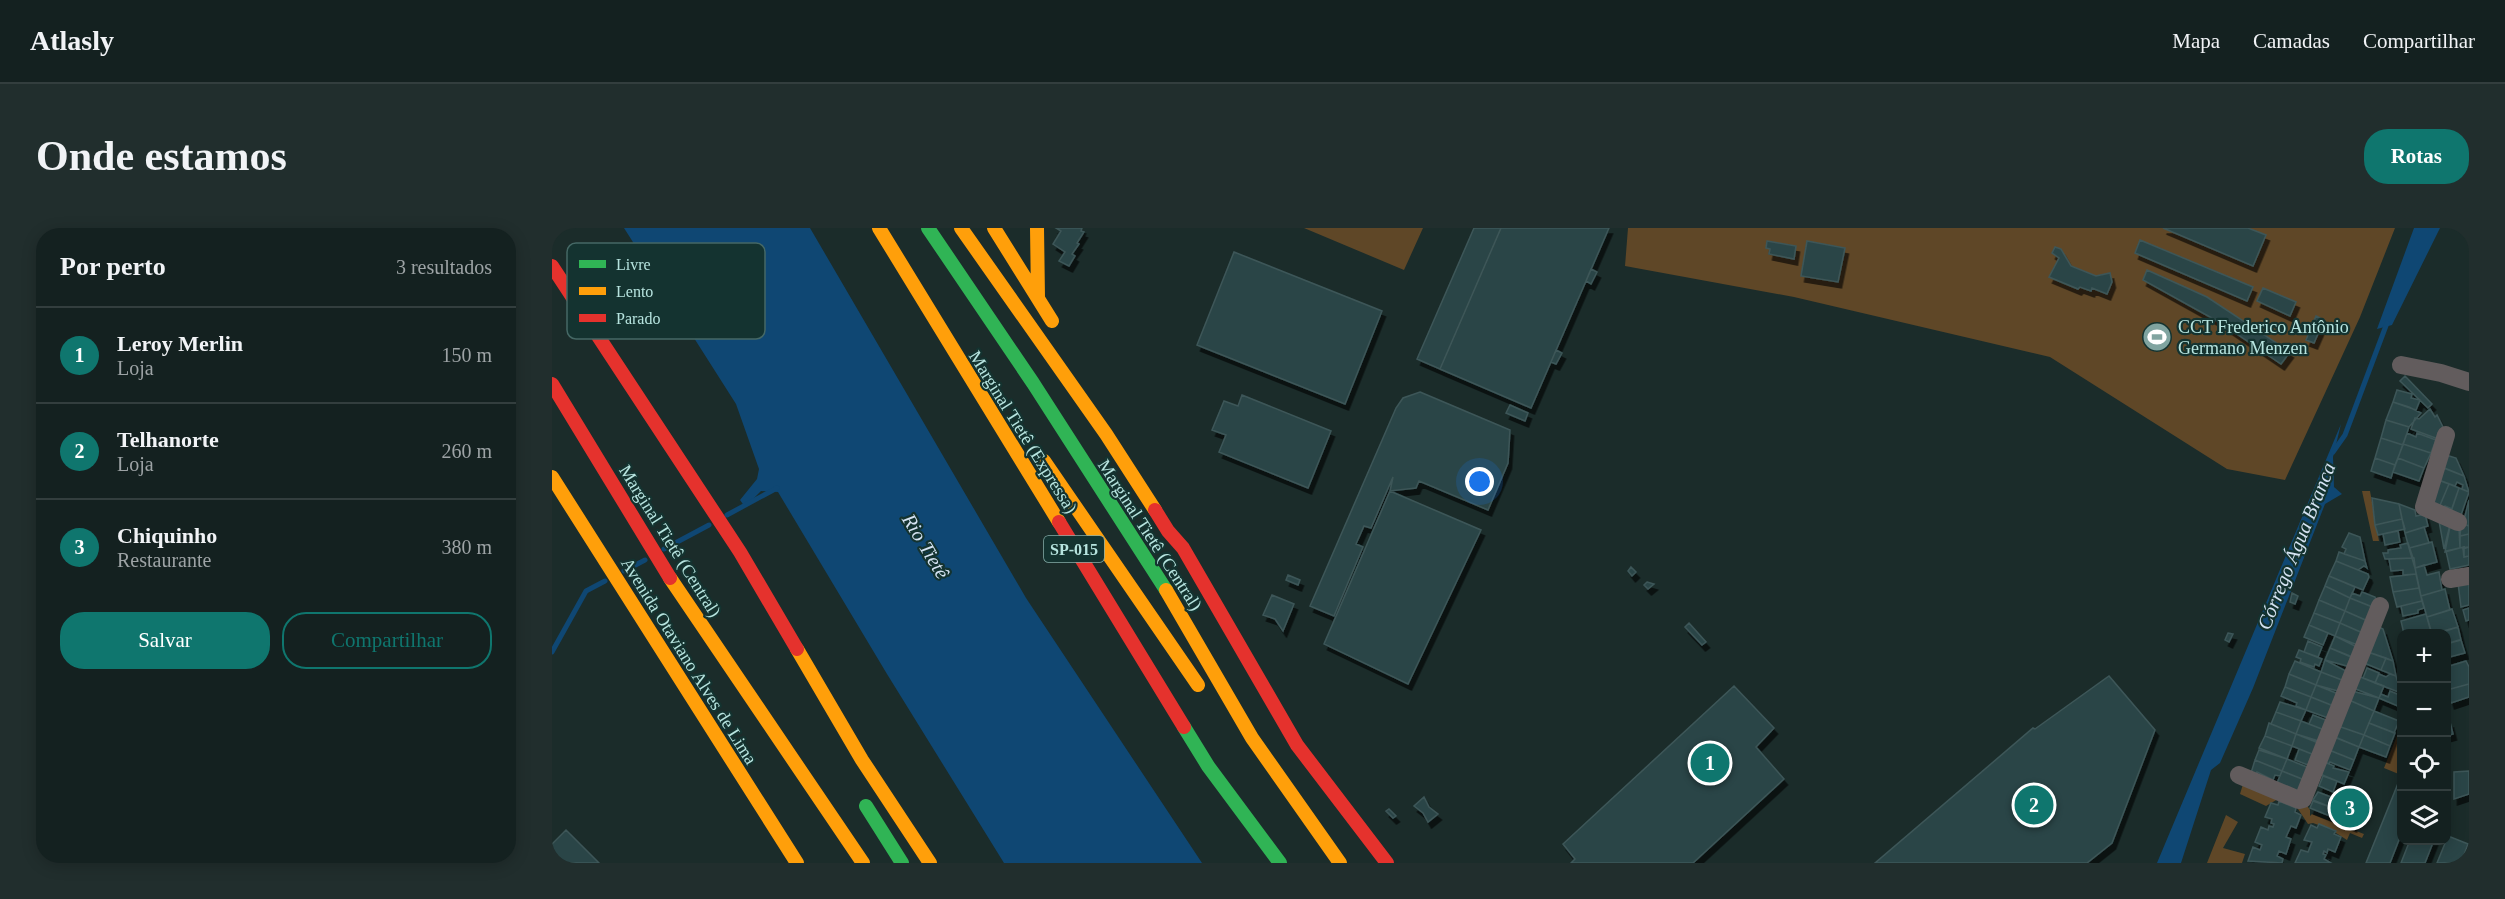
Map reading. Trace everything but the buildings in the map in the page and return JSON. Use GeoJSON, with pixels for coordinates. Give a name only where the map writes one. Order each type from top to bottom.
{"type":"FeatureCollection","features":[{"type":"Feature","properties":{"kind":"highway","name":"Marginal Tietê (Expressa)"},"geometry":{"type":"LineString","coordinates":[[879,228],[951,350],[1208,766],[1280,863]]}},
{"type":"Feature","properties":{"kind":"highway","name":"Marginal Tietê (Central)"},"geometry":{"type":"LineString","coordinates":[[928,228],[1033,383],[1164,586],[1252,738],[1340,863]]}},
{"type":"Feature","properties":{"kind":"highway"},"geometry":{"type":"LineString","coordinates":[[961,228],[1106,434],[1168,531],[1183,548],[1297,745],[1387,863]]}},
{"type":"Feature","properties":{"kind":"highway"},"geometry":{"type":"LineString","coordinates":[[994,228],[1062,337]]}},
{"type":"Feature","properties":{"kind":"highway"},"geometry":{"type":"LineString","coordinates":[[1037,228],[1038,297]]}},
{"type":"Feature","properties":{"kind":"highway"},"geometry":{"type":"LineString","coordinates":[[552,266],[567,288]]}},
{"type":"Feature","properties":{"kind":"highway"},"geometry":{"type":"LineString","coordinates":[[602,339],[740,552],[862,760],[930,863]]}},
{"type":"Feature","properties":{"kind":"highway"},"geometry":{"type":"LineString","coordinates":[[951,350],[991,384]]}},
{"type":"Feature","properties":{"kind":"highway","name":"Marginal Tietê (Central)"},"geometry":{"type":"LineString","coordinates":[[552,384],[684,601],[863,863]]}},
{"type":"Feature","properties":{"kind":"highway"},"geometry":{"type":"LineString","coordinates":[[1105,409],[1176,526],[1183,548]]}},
{"type":"Feature","properties":{"kind":"highway"},"geometry":{"type":"LineString","coordinates":[[1039,454],[1205,695]]}},
{"type":"Feature","properties":{"kind":"highway","name":"Avenida Otaviano Alves de Lima"},"geometry":{"type":"LineString","coordinates":[[552,477],[797,863]]}},
{"type":"Feature","properties":{"kind":"highway"},"geometry":{"type":"LineString","coordinates":[[1227,720],[1252,738]]}},
{"type":"Feature","properties":{"kind":"highway"},"geometry":{"type":"LineString","coordinates":[[862,760],[864,802],[902,863]]}},
{"type":"Feature","properties":{"kind":"highway"},"geometry":{"type":"LineString","coordinates":[[842,830],[842,848],[850,863]]}},
{"type":"Feature","properties":{"kind":"street"},"geometry":{"type":"LineString","coordinates":[[2401,365],[2469,382]]}},
{"type":"Feature","properties":{"kind":"street"},"geometry":{"type":"LineString","coordinates":[[2446,435],[2424,507],[2458,522]]}},
{"type":"Feature","properties":{"kind":"street"},"geometry":{"type":"LineString","coordinates":[[2450,579],[2469,576]]}},
{"type":"Feature","properties":{"kind":"street"},"geometry":{"type":"LineString","coordinates":[[2239,775],[2299,800],[2303,799],[2380,606]]}},
{"type":"Feature","properties":{"kind":"shaded area"},"geometry":{"type":"Polygon","coordinates":[[[1304,228],[1423,228],[1404,270],[1304,228]]]}},
{"type":"Feature","properties":{"kind":"shaded area","name":"CCT Frederico Antônio Germano Menzen"},"geometry":{"type":"Polygon","coordinates":[[[1628,228],[2395,228],[2360,317],[2285,480],[2227,469],[2050,357],[1794,297],[1625,266],[1628,228]]]}},
{"type":"Feature","properties":{"kind":"shaded area"},"geometry":{"type":"Polygon","coordinates":[[[2362,491],[2370,491],[2379,541],[2373,541],[2362,491]]]}},
{"type":"Feature","properties":{"kind":"shaded area"},"geometry":{"type":"Polygon","coordinates":[[[2397,736],[2397,773],[2384,768],[2397,736]]]}},
{"type":"Feature","properties":{"kind":"shaded area"},"geometry":{"type":"Polygon","coordinates":[[[2243,784],[2304,801],[2310,810],[2310,816],[2312,814],[2364,834],[2362,838],[2350,833],[2347,840],[2335,831],[2313,823],[2308,824],[2296,806],[2278,799],[2266,806],[2240,794],[2243,784]]]}},
{"type":"Feature","properties":{"kind":"shaded area"},"geometry":{"type":"Polygon","coordinates":[[[2226,815],[2238,822],[2223,848],[2245,854],[2242,863],[2207,863],[2226,815]]]}},
{"type":"Feature","properties":{"kind":"water","name":"Rio Tietê"},"geometry":{"type":"Polygon","coordinates":[[[624,228],[810,228],[1026,598],[1202,863],[1004,863],[778,492],[761,491],[745,507],[740,500],[757,479],[759,469],[736,404],[695,339],[765,339],[765,243],[634,243],[624,228]]]}},
{"type":"Feature","properties":{"kind":"water"},"geometry":{"type":"Polygon","coordinates":[[[2414,228],[2440,228],[2392,325],[2377,329],[2414,228]]]}},
{"type":"Feature","properties":{"kind":"water"},"geometry":{"type":"Polygon","coordinates":[[[2341,424],[2333,457],[2334,487],[2342,494],[2325,504],[2253,688],[2220,763],[2211,770],[2181,863],[2157,863],[2341,424]]]}},
{"type":"Feature","properties":{"kind":"waterway","name":"Córrego Água Branca"},"geometry":{"type":"LineString","coordinates":[[2333,452],[2345,435],[2387,323]]}},
{"type":"Feature","properties":{"kind":"waterway"},"geometry":{"type":"LineString","coordinates":[[727,515],[777,488]]}},
{"type":"Feature","properties":{"kind":"waterway"},"geometry":{"type":"LineString","coordinates":[[664,549],[709,525]]}},
{"type":"Feature","properties":{"kind":"waterway"},"geometry":{"type":"LineString","coordinates":[[624,571],[645,560]]}},
{"type":"Feature","properties":{"kind":"waterway"},"geometry":{"type":"LineString","coordinates":[[552,652],[586,591],[605,581]]}},
{"type":"Feature","properties":{"kind":"traffic: fast"},"geometry":{"type":"LineString","coordinates":[[928,228],[1033,383],[1166,590]]}},
{"type":"Feature","properties":{"kind":"traffic: fast"},"geometry":{"type":"LineString","coordinates":[[1184,727],[1208,766],[1280,863]]}},
{"type":"Feature","properties":{"kind":"traffic: fast"},"geometry":{"type":"LineString","coordinates":[[866,806],[902,863]]}},
{"type":"Feature","properties":{"kind":"traffic: slow"},"geometry":{"type":"LineString","coordinates":[[879,228],[1059,522]]}},
{"type":"Feature","properties":{"kind":"traffic: slow"},"geometry":{"type":"LineString","coordinates":[[961,228],[1106,434],[1155,510]]}},
{"type":"Feature","properties":{"kind":"traffic: slow"},"geometry":{"type":"LineString","coordinates":[[994,228],[1052,321]]}},
{"type":"Feature","properties":{"kind":"traffic: slow"},"geometry":{"type":"LineString","coordinates":[[1037,228],[1038,297]]}},
{"type":"Feature","properties":{"kind":"traffic: slow"},"geometry":{"type":"LineString","coordinates":[[1044,461],[1198,685]]}},
{"type":"Feature","properties":{"kind":"traffic: slow"},"geometry":{"type":"LineString","coordinates":[[552,477],[797,863]]}},
{"type":"Feature","properties":{"kind":"traffic: slow"},"geometry":{"type":"LineString","coordinates":[[670,578],[863,863]]}},
{"type":"Feature","properties":{"kind":"traffic: slow"},"geometry":{"type":"LineString","coordinates":[[1166,590],[1252,738],[1340,863]]}},
{"type":"Feature","properties":{"kind":"traffic: slow"},"geometry":{"type":"LineString","coordinates":[[797,649],[862,760],[930,863]]}},
{"type":"Feature","properties":{"kind":"traffic: jam"},"geometry":{"type":"LineString","coordinates":[[552,266],[567,289]]}},
{"type":"Feature","properties":{"kind":"traffic: jam"},"geometry":{"type":"LineString","coordinates":[[600,339],[740,552],[797,649]]}},
{"type":"Feature","properties":{"kind":"traffic: jam"},"geometry":{"type":"LineString","coordinates":[[552,384],[670,578]]}},
{"type":"Feature","properties":{"kind":"traffic: jam"},"geometry":{"type":"LineString","coordinates":[[1155,510],[1168,531],[1183,548],[1297,745],[1387,863]]}},
{"type":"Feature","properties":{"kind":"traffic: jam"},"geometry":{"type":"LineString","coordinates":[[1059,522],[1184,727]]}},
{"type":"Feature","properties":{"kind":"place","name":"CCT Frederico Antônio Germano Menzen"},"geometry":{"type":"Point","coordinates":[2157,337]}},
{"type":"Feature","properties":{"kind":"place","name":"Leroy Merlin"},"geometry":{"type":"Point","coordinates":[1710,763]}},
{"type":"Feature","properties":{"kind":"place","name":"Telhanorte"},"geometry":{"type":"Point","coordinates":[2034,805]}},
{"type":"Feature","properties":{"kind":"place","name":"Chiquinho"},"geometry":{"type":"Point","coordinates":[2350,808]}}]}
